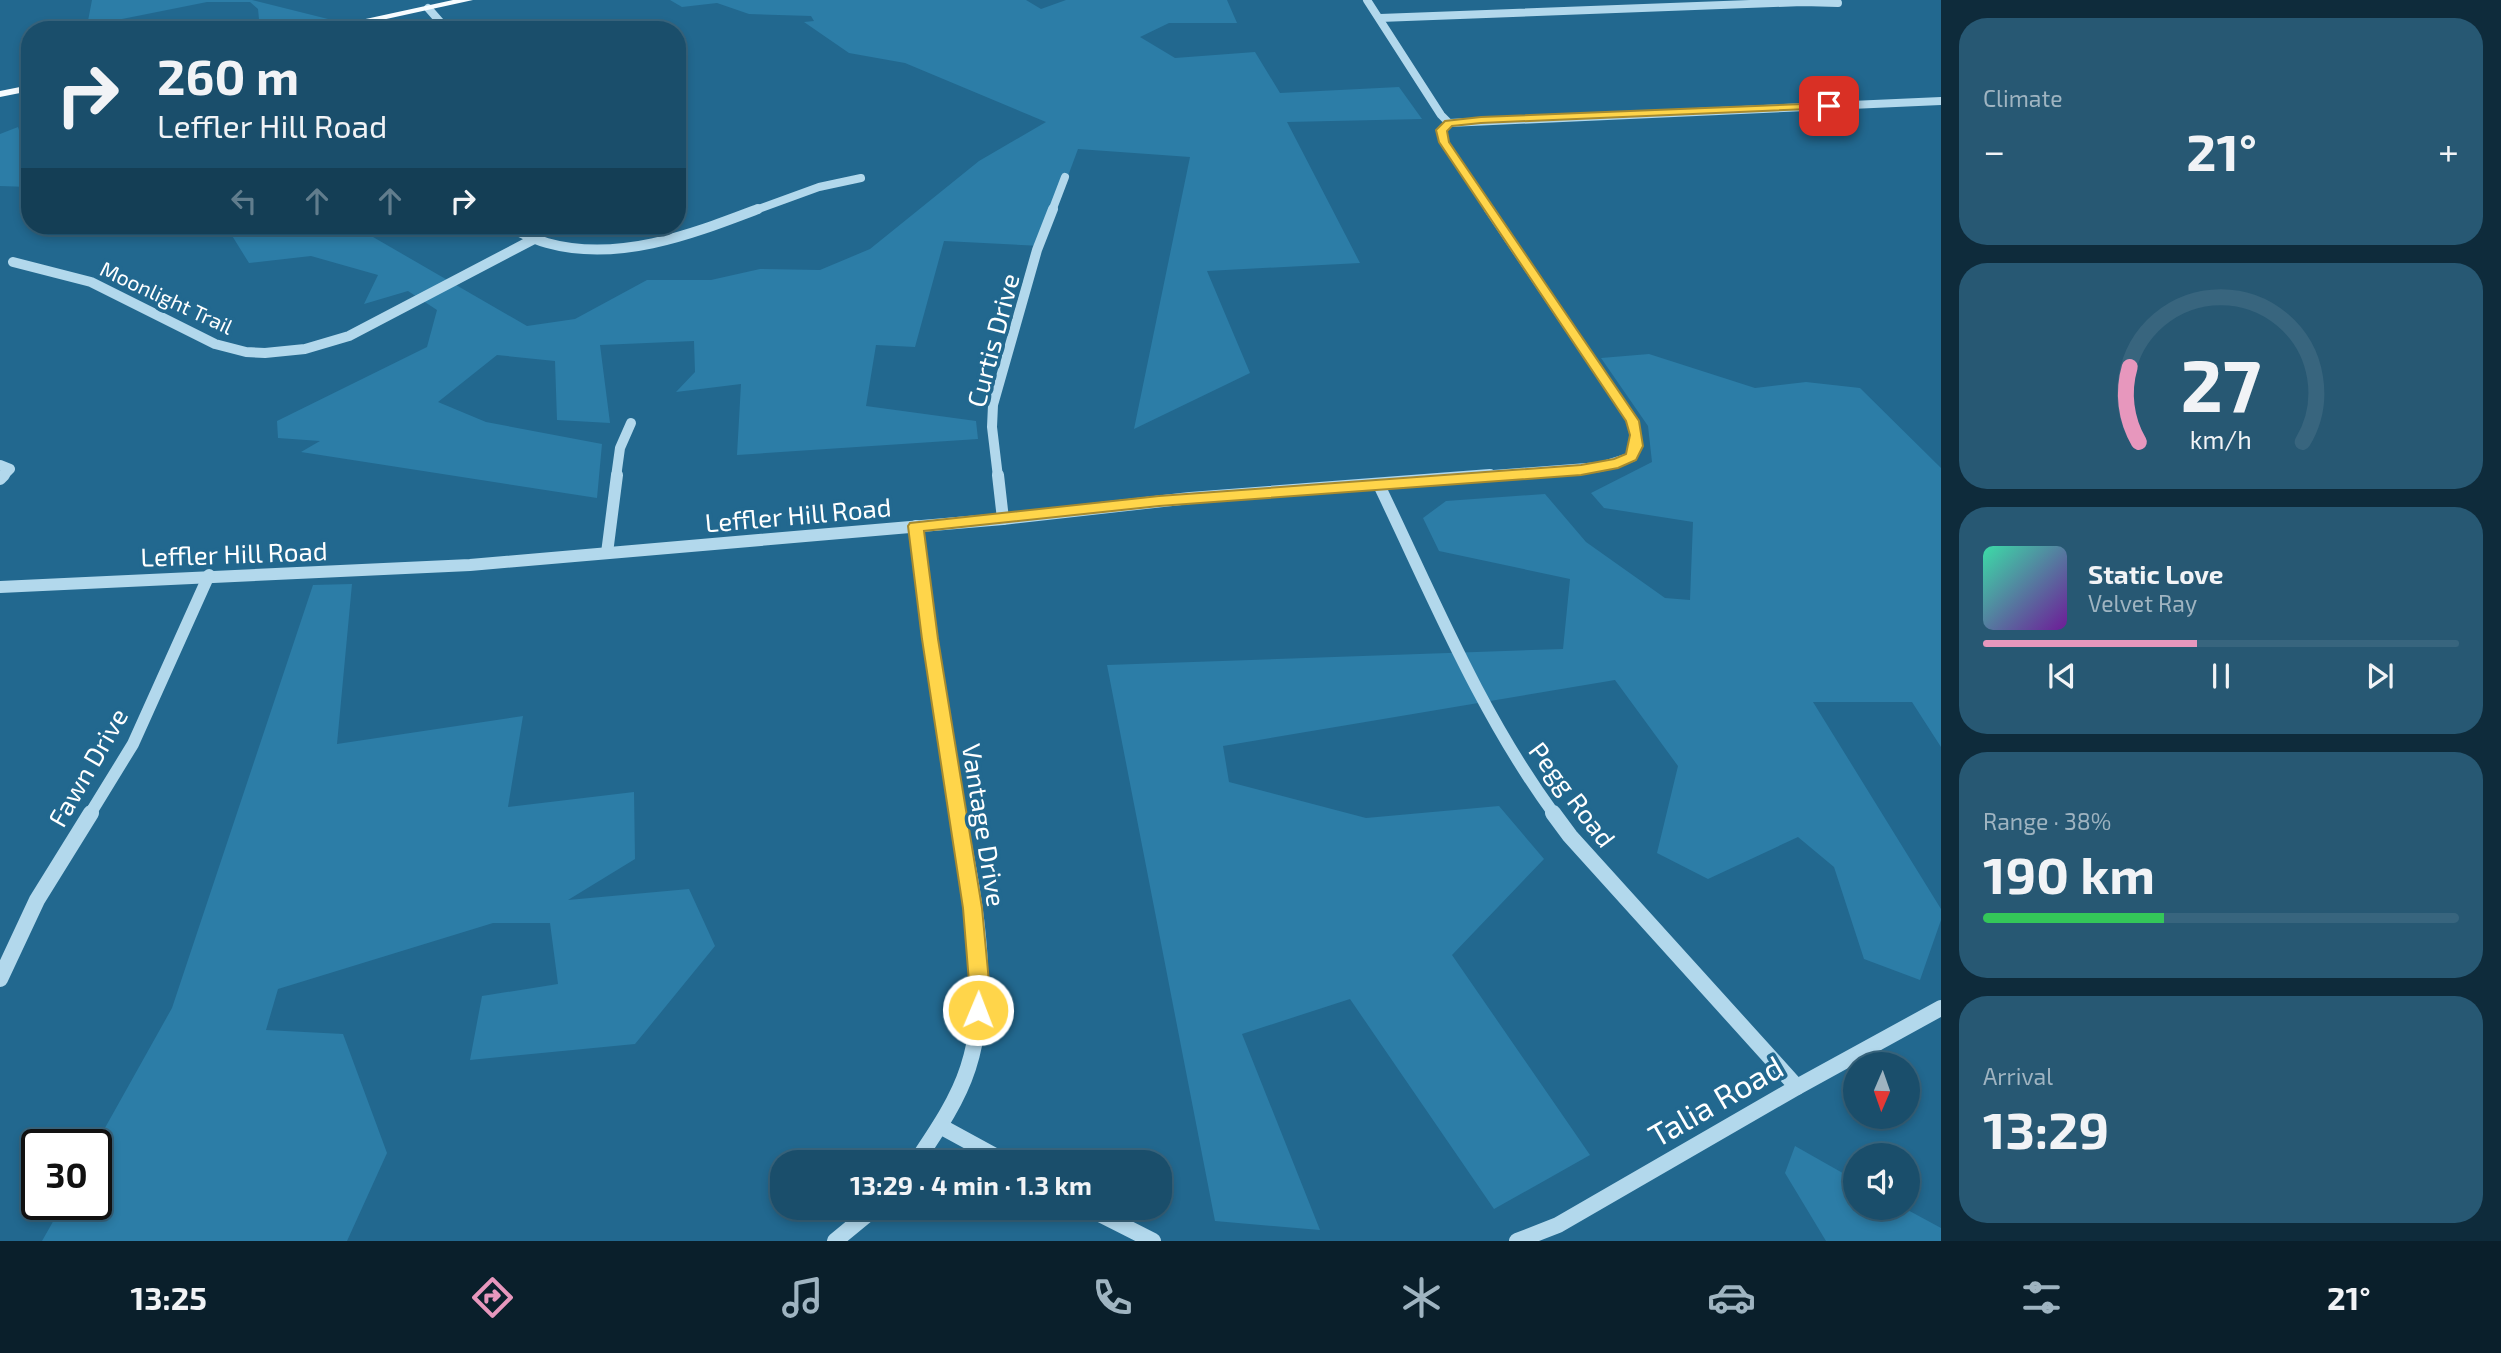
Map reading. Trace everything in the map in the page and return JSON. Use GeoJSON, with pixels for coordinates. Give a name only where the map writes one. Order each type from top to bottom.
{"type":"FeatureCollection","features":[{"type":"Feature","properties":{"kind":"main road"},"geometry":{"type":"LineString","coordinates":[[364,21],[468,0]]}},
{"type":"Feature","properties":{"kind":"main road"},"geometry":{"type":"LineString","coordinates":[[0,94],[21,90]]}},
{"type":"Feature","properties":{"kind":"street"},"geometry":{"type":"LineString","coordinates":[[1367,0],[1449,124],[1941,101]]}},
{"type":"Feature","properties":{"kind":"street"},"geometry":{"type":"LineString","coordinates":[[1574,0],[1584,10]]}},
{"type":"Feature","properties":{"kind":"street"},"geometry":{"type":"LineString","coordinates":[[1380,18],[1838,3]]}},
{"type":"Feature","properties":{"kind":"street"},"geometry":{"type":"LineString","coordinates":[[428,8],[439,21]]}},
{"type":"Feature","properties":{"kind":"street","name":"Leffler Hill Road"},"geometry":{"type":"LineString","coordinates":[[0,587],[209,575],[432,567],[1003,519],[1159,501],[1600,467],[1632,457],[1636,446],[1632,421],[1444,142],[1441,130],[1449,124]]}},
{"type":"Feature","properties":{"kind":"street","name":"Curtis Drive"},"geometry":{"type":"LineString","coordinates":[[1003,519],[992,426],[993,405],[1037,250],[1065,177]]}},
{"type":"Feature","properties":{"kind":"street"},"geometry":{"type":"LineString","coordinates":[[526,235],[579,248],[645,246],[679,239],[820,186],[861,178]]}},
{"type":"Feature","properties":{"kind":"street","name":"Moonlight Trail"},"geometry":{"type":"LineString","coordinates":[[13,262],[91,282],[223,346],[265,353],[305,349],[349,336],[534,239]]}},
{"type":"Feature","properties":{"kind":"street"},"geometry":{"type":"LineString","coordinates":[[607,552],[620,448],[631,423]]}},
{"type":"Feature","properties":{"kind":"street"},"geometry":{"type":"LineString","coordinates":[[0,465],[10,469],[0,479]]}},
{"type":"Feature","properties":{"kind":"street","name":"Pegg Road"},"geometry":{"type":"LineString","coordinates":[[1379,485],[1486,709],[1524,773],[1570,836],[1797,1087]]}},
{"type":"Feature","properties":{"kind":"street","name":"Vantage Drive"},"geometry":{"type":"LineString","coordinates":[[916,526],[930,639],[972,908],[979,996],[972,1053],[954,1100],[924,1150]]}},
{"type":"Feature","properties":{"kind":"street","name":"Fawn Drive"},"geometry":{"type":"LineString","coordinates":[[0,979],[37,900],[133,744],[209,575]]}},
{"type":"Feature","properties":{"kind":"street","name":"Talia Road"},"geometry":{"type":"LineString","coordinates":[[1517,1241],[1558,1225],[1797,1087],[1941,1008]]}},
{"type":"Feature","properties":{"kind":"street"},"geometry":{"type":"LineString","coordinates":[[940,1126],[984,1150]]}},
{"type":"Feature","properties":{"kind":"street"},"geometry":{"type":"LineString","coordinates":[[835,1241],[860,1220]]}},
{"type":"Feature","properties":{"kind":"street"},"geometry":{"type":"LineString","coordinates":[[1112,1220],[1153,1241]]}},
{"type":"Feature","properties":{"kind":"shaded area"},"geometry":{"type":"Polygon","coordinates":[[[92,0],[252,0],[336,21],[259,21],[258,9],[250,2],[207,2],[112,21],[88,21],[92,0]]]}},
{"type":"Feature","properties":{"kind":"shaded area"},"geometry":{"type":"Polygon","coordinates":[[[670,0],[1026,0],[1041,9],[1066,0],[1227,0],[1237,23],[1169,23],[1140,37],[1175,58],[1255,52],[1280,93],[1399,87],[1422,119],[1287,122],[1360,263],[1207,271],[1250,373],[1134,429],[1190,157],[1078,149],[1042,246],[944,241],[915,347],[876,345],[866,406],[976,421],[978,439],[737,455],[741,384],[676,392],[695,372],[694,341],[600,345],[610,423],[557,420],[555,361],[497,355],[438,402],[486,422],[602,444],[597,498],[301,452],[320,441],[278,438],[277,421],[427,347],[437,310],[408,291],[364,304],[378,275],[311,256],[249,263],[232,235],[370,235],[527,326],[575,319],[647,280],[711,280],[760,269],[820,270],[870,249],[979,161],[1046,122],[905,63],[849,53],[804,22],[814,21],[811,16],[749,14],[717,3],[682,7],[670,0]]]}},
{"type":"Feature","properties":{"kind":"shaded area"},"geometry":{"type":"Polygon","coordinates":[[[18,127],[21,136],[21,187],[0,186],[0,134],[18,127]]]}},
{"type":"Feature","properties":{"kind":"shaded area"},"geometry":{"type":"Polygon","coordinates":[[[1649,354],[1755,388],[1806,382],[1860,388],[1941,468],[1941,747],[1912,702],[1813,702],[1941,909],[1941,920],[1920,980],[1864,959],[1834,867],[1798,837],[1708,879],[1657,853],[1678,766],[1615,680],[1223,746],[1229,782],[1366,818],[1499,806],[1544,859],[1452,955],[1590,1155],[1494,1209],[1350,999],[1242,1034],[1320,1230],[1215,1221],[1107,665],[1563,649],[1570,579],[1439,551],[1423,518],[1446,501],[1545,494],[1586,542],[1665,598],[1690,600],[1693,522],[1604,508],[1591,493],[1652,462],[1648,426],[1601,358],[1649,354]]]}},
{"type":"Feature","properties":{"kind":"shaded area"},"geometry":{"type":"Polygon","coordinates":[[[352,584],[337,744],[523,716],[508,807],[634,792],[635,859],[568,900],[689,889],[715,946],[635,1044],[470,1060],[482,996],[558,984],[550,923],[493,923],[278,989],[266,1030],[343,1034],[387,1153],[347,1241],[42,1241],[54,1220],[112,1220],[112,1129],[104,1129],[172,1008],[313,585],[352,584]]]}},
{"type":"Feature","properties":{"kind":"shaded area"},"geometry":{"type":"Polygon","coordinates":[[[1795,1146],[1843,1173],[1843,1220],[1920,1220],[1920,1217],[1941,1228],[1941,1241],[1826,1241],[1785,1173],[1795,1146]]]}},
{"type":"Feature","properties":{"kind":"route"},"geometry":{"type":"LineString","coordinates":[[978,1010],[976,938],[944,736],[916,526],[1159,501],[1581,470],[1618,463],[1632,457],[1636,446],[1632,421],[1444,142],[1441,130],[1449,124],[1481,120],[1829,106]]}}]}
